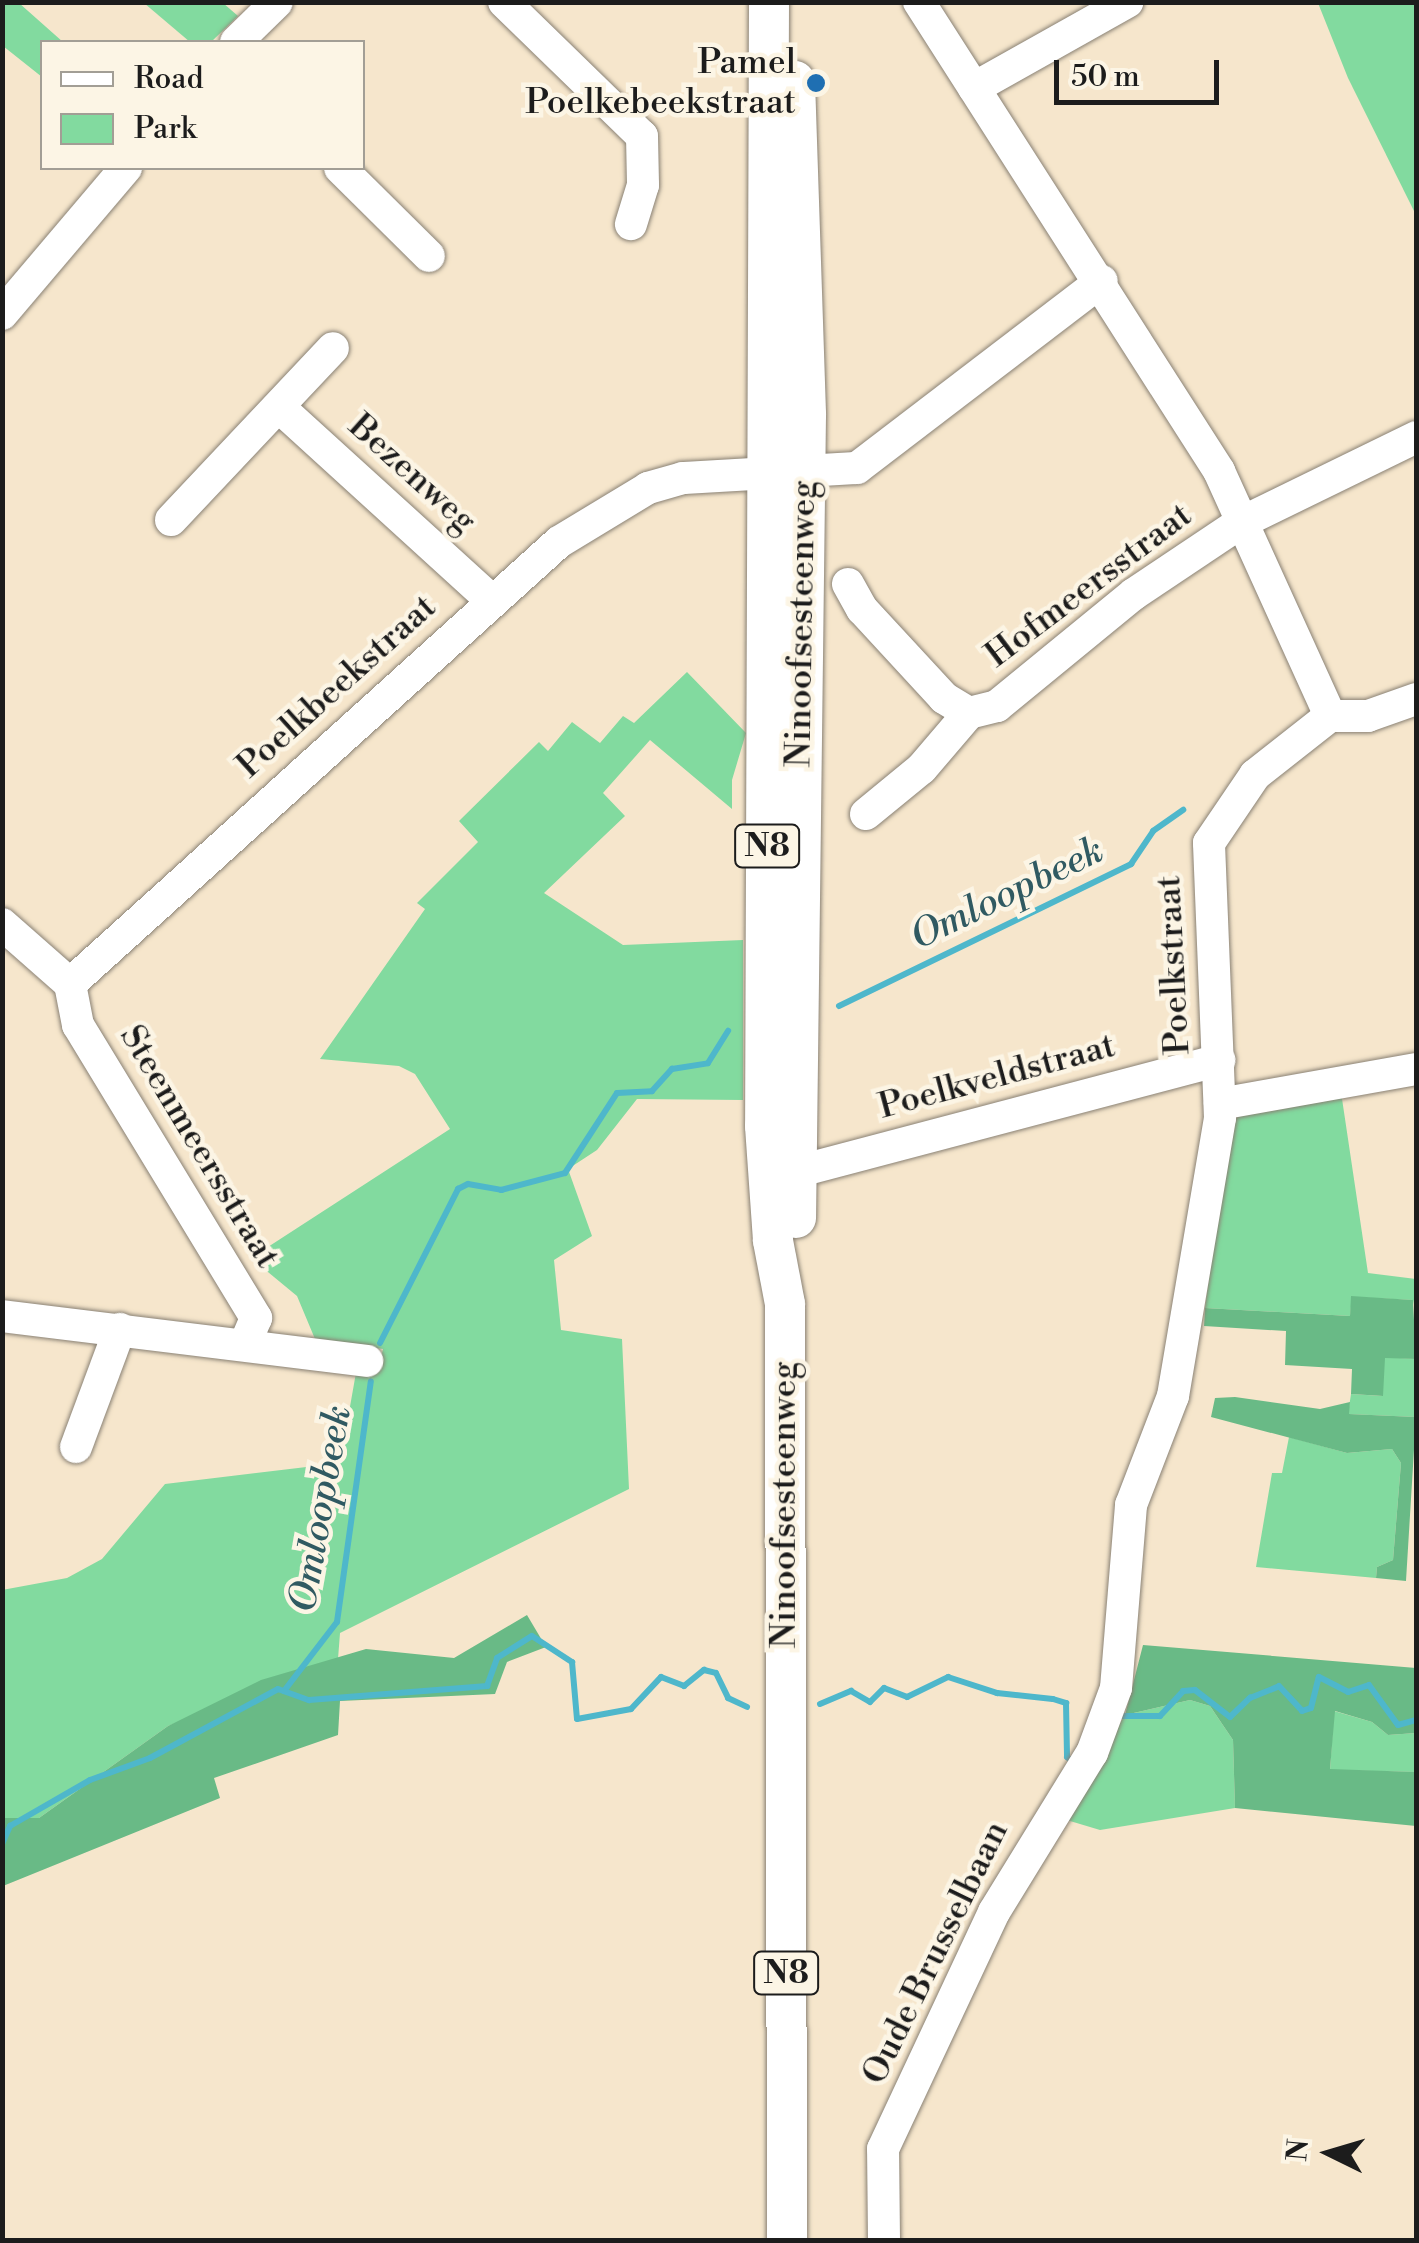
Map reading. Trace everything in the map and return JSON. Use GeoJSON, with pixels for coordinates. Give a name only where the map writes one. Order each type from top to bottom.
{"type":"FeatureCollection","features":[{"type":"Feature","properties":{"kind":"main road","name":"Ninoofsesteenweg"},"geometry":{"type":"LineString","coordinates":[[768,2],[787,472],[796,1259],[785,1304]]}},
{"type":"Feature","properties":{"kind":"main road","name":"Ninoofsesteenweg"},"geometry":{"type":"LineString","coordinates":[[787,2240],[785,1304],[773,1241],[766,1126],[787,472],[794,2]]}},
{"type":"Feature","properties":{"kind":"street"},"geometry":{"type":"LineString","coordinates":[[238,40],[276,2]]}},
{"type":"Feature","properties":{"kind":"street"},"geometry":{"type":"LineString","coordinates":[[504,2],[642,136],[642,184],[631,224]]}},
{"type":"Feature","properties":{"kind":"street"},"geometry":{"type":"LineString","coordinates":[[918,2],[1102,281],[1219,470],[1330,716],[1368,716],[1416,699]]}},
{"type":"Feature","properties":{"kind":"street"},"geometry":{"type":"LineString","coordinates":[[974,88],[1127,2]]}},
{"type":"Feature","properties":{"kind":"street"},"geometry":{"type":"LineString","coordinates":[[2,314],[124,170]]}},
{"type":"Feature","properties":{"kind":"street"},"geometry":{"type":"LineString","coordinates":[[342,170],[429,256]]}},
{"type":"Feature","properties":{"kind":"street","name":"Poelkbeekstraat"},"geometry":{"type":"LineString","coordinates":[[70,984],[559,542],[648,488],[701,474],[844,472],[870,462],[1102,281]]}},
{"type":"Feature","properties":{"kind":"street"},"geometry":{"type":"LineString","coordinates":[[171,520],[333,348]]}},
{"type":"Feature","properties":{"kind":"street","name":"Bezenweg"},"geometry":{"type":"LineString","coordinates":[[279,407],[492,601]]}},
{"type":"Feature","properties":{"kind":"street","name":"Hofmeersstraat"},"geometry":{"type":"LineString","coordinates":[[866,814],[922,768],[969,713],[997,706],[1134,594],[1240,523],[1416,437]]}},
{"type":"Feature","properties":{"kind":"street","name":"Hofmeersstraat"},"geometry":{"type":"LineString","coordinates":[[848,584],[862,609],[944,698],[969,713]]}},
{"type":"Feature","properties":{"kind":"street","name":"Poelkstraat"},"geometry":{"type":"LineString","coordinates":[[1108,1714],[1122,1655],[1130,1505],[1172,1396],[1220,1104],[1209,844],[1255,775],[1330,716]]}},
{"type":"Feature","properties":{"kind":"street"},"geometry":{"type":"LineString","coordinates":[[2,924],[70,984]]}},
{"type":"Feature","properties":{"kind":"street","name":"Steenmeersstraat"},"geometry":{"type":"LineString","coordinates":[[70,984],[78,1025],[256,1318],[245,1344]]}},
{"type":"Feature","properties":{"kind":"street","name":"Poelkveldstraat"},"geometry":{"type":"LineString","coordinates":[[796,1172],[1219,1060]]}},
{"type":"Feature","properties":{"kind":"street"},"geometry":{"type":"LineString","coordinates":[[1220,1104],[1416,1070]]}},
{"type":"Feature","properties":{"kind":"street"},"geometry":{"type":"LineString","coordinates":[[2,1316],[367,1361]]}},
{"type":"Feature","properties":{"kind":"street"},"geometry":{"type":"LineString","coordinates":[[76,1447],[120,1330]]}},
{"type":"Feature","properties":{"kind":"street","name":"Oude Brusselbaan"},"geometry":{"type":"LineString","coordinates":[[884,2240],[883,2149],[1018,1864],[1092,1753],[1108,1714]]}},
{"type":"Feature","properties":{"kind":"green space"},"geometry":{"type":"Polygon","coordinates":[[[2,3],[19,3],[61,40],[40,40],[40,75],[3,46],[2,3]]]}},
{"type":"Feature","properties":{"kind":"green space"},"geometry":{"type":"Polygon","coordinates":[[[144,3],[223,3],[238,16],[213,40],[188,40],[144,3]]]}},
{"type":"Feature","properties":{"kind":"green space"},"geometry":{"type":"Polygon","coordinates":[[[1318,3],[1416,3],[1416,215],[1348,78],[1318,3]]]}},
{"type":"Feature","properties":{"kind":"green space"},"geometry":{"type":"Polygon","coordinates":[[[687,672],[746,733],[732,780],[732,809],[650,740],[603,793],[625,816],[544,893],[623,945],[743,940],[743,1100],[637,1099],[597,1150],[568,1169],[592,1236],[554,1260],[561,1330],[622,1339],[629,1489],[340,1633],[338,1659],[168,1726],[39,1818],[3,1818],[2,1590],[67,1578],[102,1559],[165,1484],[340,1463],[357,1367],[378,1370],[383,1349],[315,1339],[297,1296],[251,1258],[450,1129],[415,1074],[399,1066],[320,1059],[425,909],[417,903],[478,842],[459,821],[539,742],[548,751],[572,722],[600,743],[623,716],[634,723],[687,672]]]}},
{"type":"Feature","properties":{"kind":"green space"},"geometry":{"type":"Polygon","coordinates":[[[1341,1092],[1368,1273],[1416,1279],[1416,1315],[1413,1300],[1352,1297],[1350,1316],[1205,1308],[1229,1129],[1239,1115],[1341,1092]]]}},
{"type":"Feature","properties":{"kind":"green space"},"geometry":{"type":"Polygon","coordinates":[[[1351,1296],[1413,1300],[1416,1359],[1385,1358],[1383,1396],[1351,1394],[1352,1369],[1285,1365],[1286,1331],[1204,1326],[1205,1308],[1350,1316],[1351,1296]]]}},
{"type":"Feature","properties":{"kind":"green space"},"geometry":{"type":"Polygon","coordinates":[[[1384,1357],[1416,1359],[1416,1417],[1348,1414],[1351,1394],[1382,1396],[1384,1357]]]}},
{"type":"Feature","properties":{"kind":"green space"},"geometry":{"type":"Polygon","coordinates":[[[1235,1397],[1320,1409],[1350,1402],[1349,1414],[1416,1417],[1406,1581],[1376,1578],[1377,1567],[1393,1560],[1401,1463],[1392,1449],[1347,1453],[1211,1417],[1215,1398],[1235,1397]]]}},
{"type":"Feature","properties":{"kind":"green space"},"geometry":{"type":"Polygon","coordinates":[[[1289,1437],[1347,1453],[1392,1449],[1401,1463],[1393,1560],[1377,1567],[1376,1578],[1256,1567],[1272,1473],[1282,1473],[1289,1437]]]}},
{"type":"Feature","properties":{"kind":"green space"},"geometry":{"type":"Polygon","coordinates":[[[527,1615],[546,1647],[507,1662],[495,1694],[340,1701],[338,1735],[214,1778],[220,1798],[3,1886],[3,1818],[39,1818],[168,1726],[261,1680],[366,1649],[454,1658],[527,1615]]]}},
{"type":"Feature","properties":{"kind":"green space"},"geometry":{"type":"Polygon","coordinates":[[[1143,1645],[1416,1668],[1416,1733],[1388,1735],[1372,1722],[1335,1711],[1330,1769],[1416,1772],[1416,1826],[1235,1808],[1233,1740],[1210,1706],[1190,1700],[1125,1715],[1143,1645]]]}},
{"type":"Feature","properties":{"kind":"green space"},"geometry":{"type":"Polygon","coordinates":[[[1190,1700],[1210,1706],[1233,1740],[1235,1808],[1100,1830],[1060,1818],[1125,1715],[1190,1700]]]}},
{"type":"Feature","properties":{"kind":"green space"},"geometry":{"type":"Polygon","coordinates":[[[1334,1711],[1372,1722],[1388,1735],[1416,1733],[1416,1772],[1330,1770],[1334,1711]]]}},
{"type":"Feature","properties":{"kind":"waterway","name":"Omloopbeek"},"geometry":{"type":"LineString","coordinates":[[839,1006],[1131,864],[1153,831],[1183,810]]}},
{"type":"Feature","properties":{"kind":"waterway","name":"Omloopbeek"},"geometry":{"type":"LineString","coordinates":[[380,1343],[458,1189],[468,1184],[501,1190],[565,1173],[617,1093],[652,1091],[672,1069],[708,1063],[728,1031]]}},
{"type":"Feature","properties":{"kind":"waterway","name":"Omloopbeek"},"geometry":{"type":"LineString","coordinates":[[284,1691],[337,1622],[371,1381]]}},
{"type":"Feature","properties":{"kind":"waterway"},"geometry":{"type":"LineString","coordinates":[[2,1844],[10,1826],[90,1780],[150,1758],[278,1689],[309,1700],[487,1686],[497,1658],[532,1636],[572,1662],[577,1719],[631,1709],[661,1677],[684,1686],[704,1670],[716,1673],[728,1698],[747,1707]]}},
{"type":"Feature","properties":{"kind":"waterway"},"geometry":{"type":"LineString","coordinates":[[820,1704],[851,1691],[870,1702],[884,1688],[907,1697],[948,1677],[997,1693],[1053,1699],[1066,1703],[1067,1757],[1073,1762]]}},
{"type":"Feature","properties":{"kind":"waterway"},"geometry":{"type":"LineString","coordinates":[[1122,1716],[1160,1716],[1183,1691],[1195,1690],[1230,1717],[1250,1698],[1279,1686],[1302,1711],[1311,1708],[1319,1677],[1348,1692],[1369,1685],[1398,1725],[1416,1720]]}},
{"type":"Feature","properties":{"kind":"place","name":"Pamel Poelkebeekstraat"},"geometry":{"type":"Point","coordinates":[816,83]}}]}
